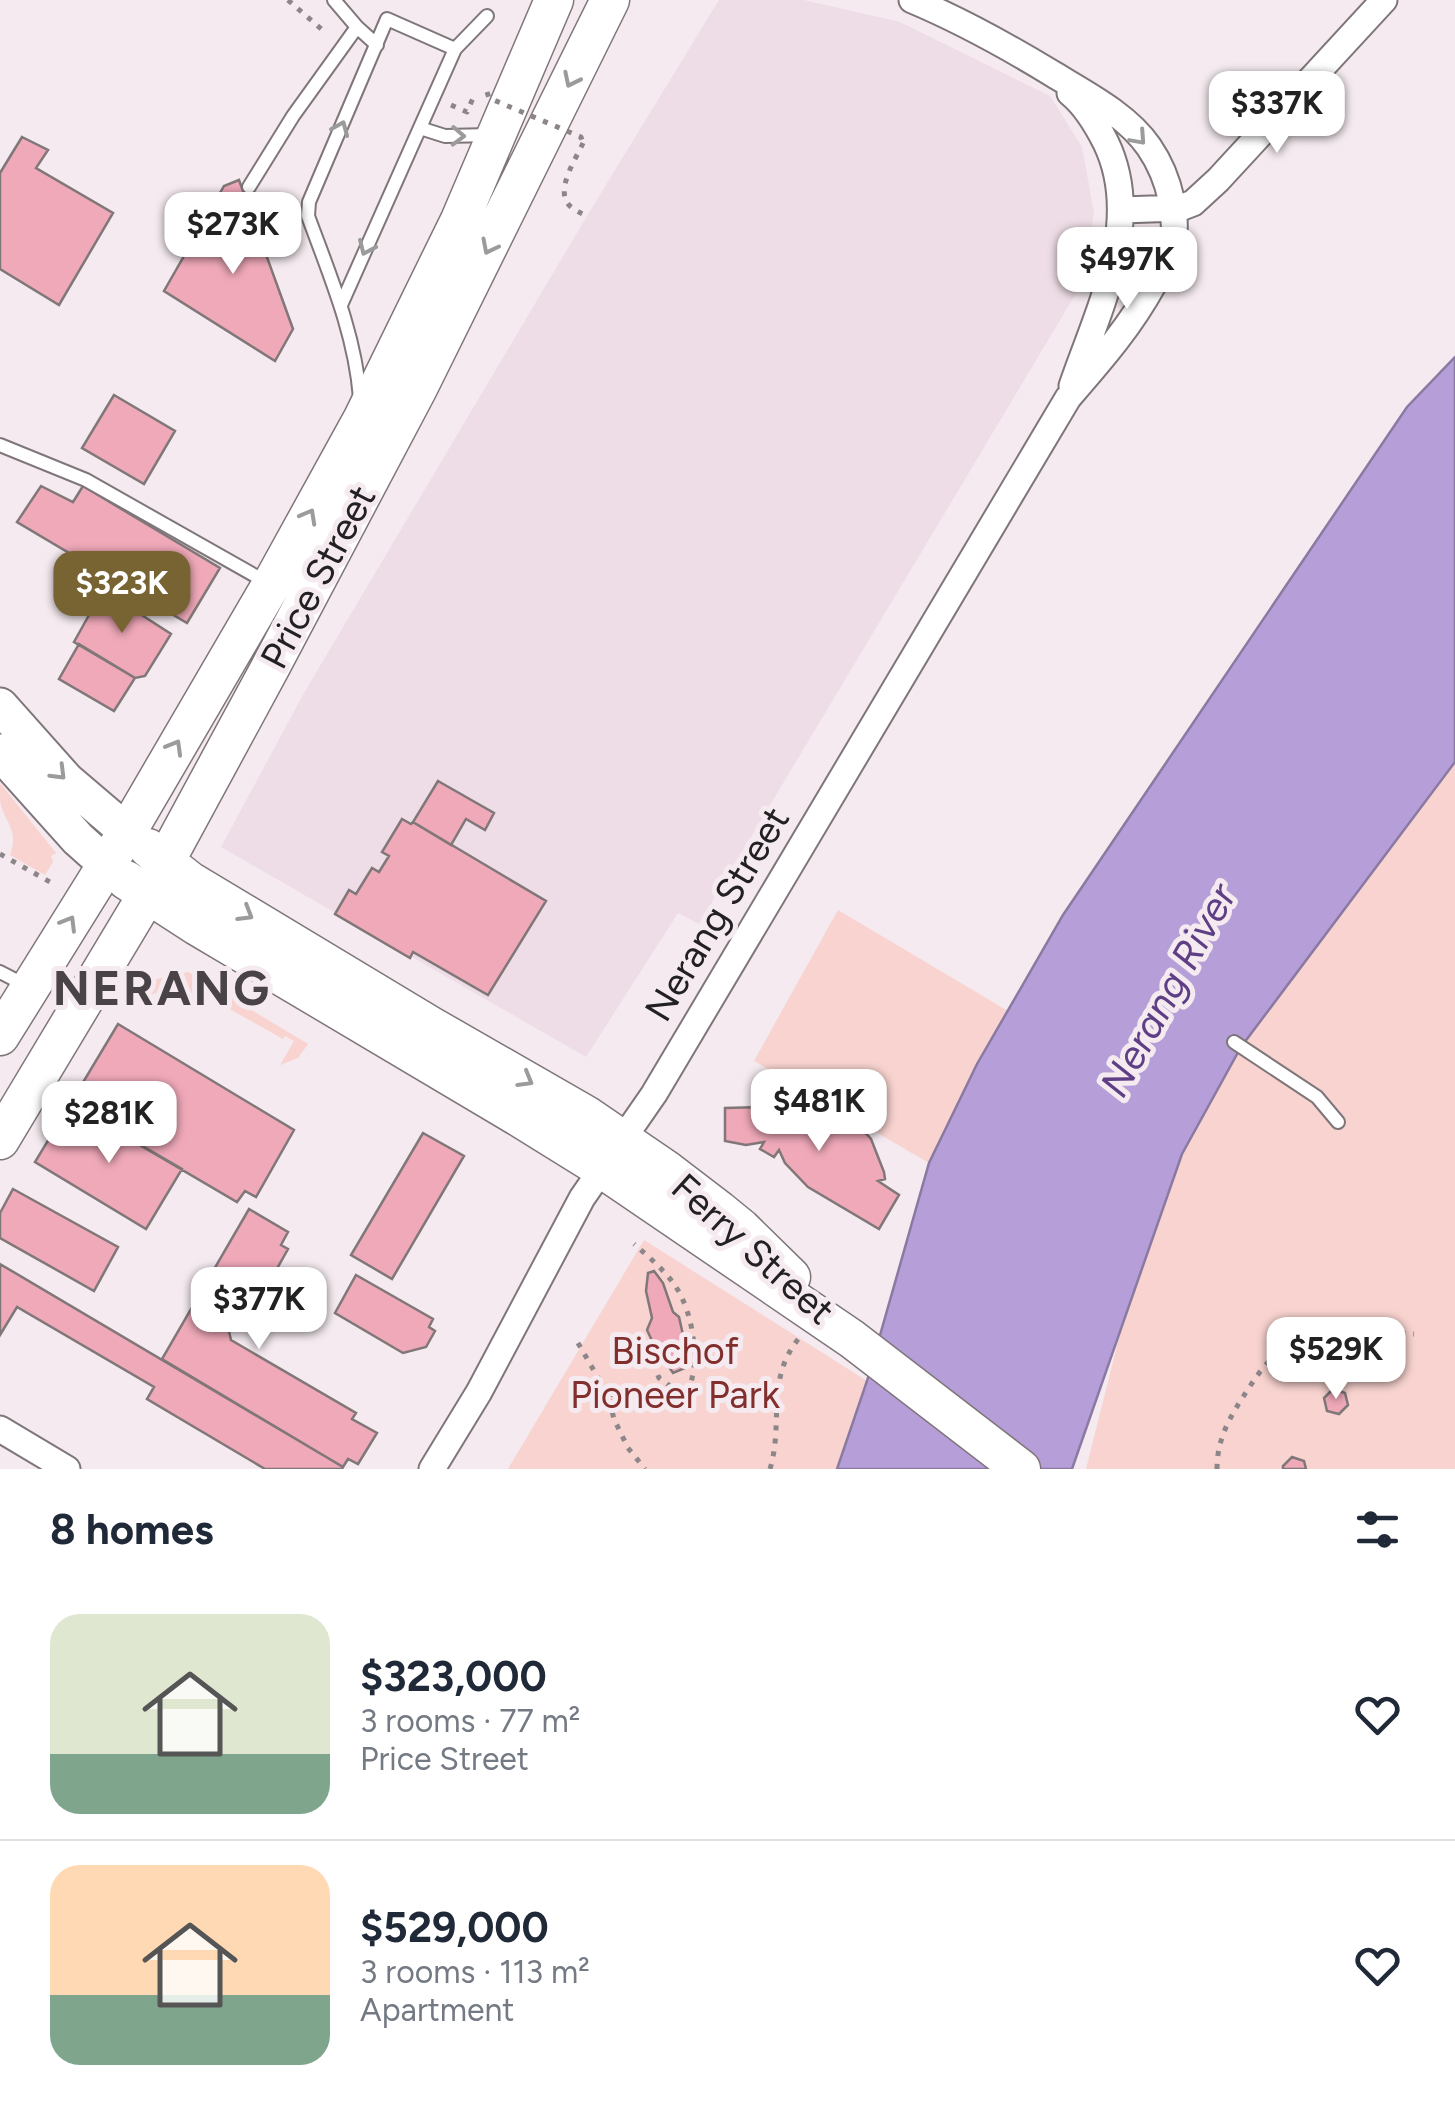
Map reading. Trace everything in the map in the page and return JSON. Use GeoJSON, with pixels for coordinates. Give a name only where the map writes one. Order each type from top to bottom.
{"type":"FeatureCollection","features":[{"type":"Feature","properties":{"kind":"main road","name":"Price Street"},"geometry":{"type":"LineString","coordinates":[[0,1036],[15,980],[127,832],[362,420],[460,220],[554,0]]}},
{"type":"Feature","properties":{"kind":"main road"},"geometry":{"type":"LineString","coordinates":[[532,53],[566,0]]}},
{"type":"Feature","properties":{"kind":"main road","name":"Price Street"},"geometry":{"type":"LineString","coordinates":[[0,1140],[156,878],[270,668],[418,388],[610,0]]}},
{"type":"Feature","properties":{"kind":"main road","name":"Ferry Street"},"geometry":{"type":"LineString","coordinates":[[0,706],[66,780],[127,832],[156,878]]}},
{"type":"Feature","properties":{"kind":"main road","name":"Ferry Street"},"geometry":{"type":"LineString","coordinates":[[0,752],[106,864],[206,890],[586,1115],[611,1154],[1021,1469]]}},
{"type":"Feature","properties":{"kind":"street"},"geometry":{"type":"LineString","coordinates":[[912,0],[983,32],[1103,105],[1132,128],[1150,148],[1166,180],[1172,209]]}},
{"type":"Feature","properties":{"kind":"street"},"geometry":{"type":"LineString","coordinates":[[1122,210],[1172,209],[1194,203],[1384,0]]}},
{"type":"Feature","properties":{"kind":"street","name":"Nerang Street"},"geometry":{"type":"LineString","coordinates":[[1032,62],[1077,99],[1099,128],[1114,159],[1122,210],[1118,248],[1068,398]]}},
{"type":"Feature","properties":{"kind":"street","name":"Nerang Street"},"geometry":{"type":"LineString","coordinates":[[432,1469],[479,1392],[572,1214],[664,1077],[1068,398],[1135,318],[1170,255],[1172,209]]}},
{"type":"Feature","properties":{"kind":"street"},"geometry":{"type":"LineString","coordinates":[[0,1428],[67,1469]]}},
{"type":"Feature","properties":{"kind":"lane"},"geometry":{"type":"LineString","coordinates":[[334,0],[376,45]]}},
{"type":"Feature","properties":{"kind":"lane"},"geometry":{"type":"LineString","coordinates":[[341,305],[456,49],[487,16]]}},
{"type":"Feature","properties":{"kind":"lane"},"geometry":{"type":"LineString","coordinates":[[362,420],[355,359],[341,305],[307,209],[388,19],[456,49]]}},
{"type":"Feature","properties":{"kind":"lane"},"geometry":{"type":"LineString","coordinates":[[249,186],[293,116],[357,28]]}},
{"type":"Feature","properties":{"kind":"lane"},"geometry":{"type":"LineString","coordinates":[[420,128],[454,137],[497,135]]}},
{"type":"Feature","properties":{"kind":"lane"},"geometry":{"type":"LineString","coordinates":[[0,444],[86,480],[271,585]]}},
{"type":"Feature","properties":{"kind":"lane"},"geometry":{"type":"LineString","coordinates":[[1234,1042],[1317,1097],[1338,1122]]}},
{"type":"Feature","properties":{"kind":"path"},"geometry":{"type":"LineString","coordinates":[[288,0],[342,48]]}},
{"type":"Feature","properties":{"kind":"path"},"geometry":{"type":"LineString","coordinates":[[487,92],[489,98],[583,139],[564,186],[567,204],[587,216]]}},
{"type":"Feature","properties":{"kind":"path"},"geometry":{"type":"LineString","coordinates":[[0,854],[50,882]]}},
{"type":"Feature","properties":{"kind":"path"},"geometry":{"type":"LineString","coordinates":[[608,1395],[636,1392],[680,1407],[695,1361],[684,1304],[675,1286],[634,1244]]}},
{"type":"Feature","properties":{"kind":"path"},"geometry":{"type":"LineString","coordinates":[[770,1469],[783,1364],[804,1332]]}},
{"type":"Feature","properties":{"kind":"path"},"geometry":{"type":"LineString","coordinates":[[1217,1469],[1217,1449],[1228,1420],[1277,1354],[1311,1338],[1414,1334]]}},
{"type":"Feature","properties":{"kind":"path"},"geometry":{"type":"LineString","coordinates":[[578,1344],[608,1395],[628,1448],[645,1469]]}},
{"type":"Feature","properties":{"kind":"path"},"geometry":{"type":"LineString","coordinates":[[653,1363],[659,1378],[686,1398]]}},
{"type":"Feature","properties":{"kind":"shaded area"},"geometry":{"type":"Polygon","coordinates":[[[719,0],[804,0],[900,22],[1050,96],[1082,147],[1094,213],[1081,285],[699,924],[678,913],[586,1057],[221,847],[304,693],[719,0]]]}},
{"type":"Feature","properties":{"kind":"green space"},"geometry":{"type":"Polygon","coordinates":[[[1455,762],[1455,1469],[1086,1469],[1121,1330],[1182,1155],[1241,1047],[1455,762]]]}},
{"type":"Feature","properties":{"kind":"green space"},"geometry":{"type":"Polygon","coordinates":[[[0,783],[56,853],[51,856],[53,862],[45,875],[10,855],[13,838],[0,800],[0,783]]]}},
{"type":"Feature","properties":{"kind":"green space"},"geometry":{"type":"Polygon","coordinates":[[[838,910],[1008,1011],[977,1064],[929,1163],[754,1061],[838,910]]]}},
{"type":"Feature","properties":{"kind":"green space"},"geometry":{"type":"Polygon","coordinates":[[[188,972],[308,1044],[298,1058],[280,1065],[294,1041],[285,1036],[283,1039],[194,989],[184,1006],[158,993],[125,999],[135,984],[188,972]]]}},
{"type":"Feature","properties":{"kind":"green space","name":"Bischof Pioneer Park"},"geometry":{"type":"Polygon","coordinates":[[[644,1240],[867,1381],[837,1469],[508,1469],[644,1240]]]}},
{"type":"Feature","properties":{"kind":"water","name":"Nerang River"},"geometry":{"type":"Polygon","coordinates":[[[1455,357],[1455,762],[1241,1047],[1182,1154],[1072,1469],[837,1469],[867,1381],[929,1163],[977,1064],[1063,915],[1407,407],[1455,357]]]}},
{"type":"Feature","properties":{"kind":"building"},"geometry":{"type":"Polygon","coordinates":[[[22,137],[48,150],[36,168],[113,213],[59,305],[0,269],[0,173],[22,137]]]}},
{"type":"Feature","properties":{"kind":"building"},"geometry":{"type":"Polygon","coordinates":[[[239,180],[293,329],[275,361],[164,291],[224,186],[239,180]]]}},
{"type":"Feature","properties":{"kind":"building"},"geometry":{"type":"Polygon","coordinates":[[[114,395],[175,431],[144,484],[82,448],[114,395]]]}},
{"type":"Feature","properties":{"kind":"building"},"geometry":{"type":"Polygon","coordinates":[[[41,486],[73,502],[83,486],[220,568],[187,623],[17,522],[41,486]]]}},
{"type":"Feature","properties":{"kind":"building"},"geometry":{"type":"Polygon","coordinates":[[[103,590],[171,634],[145,676],[135,678],[74,642],[103,590]]]}},
{"type":"Feature","properties":{"kind":"building"},"geometry":{"type":"Polygon","coordinates":[[[79,644],[135,678],[114,711],[59,679],[79,644]]]}},
{"type":"Feature","properties":{"kind":"building"},"geometry":{"type":"Polygon","coordinates":[[[438,781],[494,813],[485,830],[466,819],[451,845],[413,822],[438,781]]]}},
{"type":"Feature","properties":{"kind":"building"},"geometry":{"type":"Polygon","coordinates":[[[402,819],[546,901],[488,995],[413,952],[410,958],[335,914],[349,890],[356,894],[372,868],[379,872],[389,856],[382,852],[402,819]]]}},
{"type":"Feature","properties":{"kind":"building"},"geometry":{"type":"Polygon","coordinates":[[[118,1024],[294,1130],[256,1197],[245,1191],[237,1202],[70,1104],[118,1024]]]}},
{"type":"Feature","properties":{"kind":"building"},"geometry":{"type":"Polygon","coordinates":[[[764,1097],[786,1110],[822,1109],[841,1115],[871,1139],[884,1172],[885,1179],[878,1181],[899,1195],[879,1229],[808,1187],[785,1163],[779,1150],[774,1157],[760,1149],[764,1142],[746,1145],[725,1141],[725,1108],[764,1107],[764,1097]]]}},
{"type":"Feature","properties":{"kind":"building"},"geometry":{"type":"Polygon","coordinates":[[[70,1104],[182,1169],[146,1229],[35,1162],[70,1104]]]}},
{"type":"Feature","properties":{"kind":"building"},"geometry":{"type":"Polygon","coordinates":[[[423,1133],[464,1156],[392,1279],[351,1255],[423,1133]]]}},
{"type":"Feature","properties":{"kind":"building"},"geometry":{"type":"Polygon","coordinates":[[[13,1189],[118,1247],[94,1291],[0,1238],[0,1213],[13,1189]]]}},
{"type":"Feature","properties":{"kind":"building"},"geometry":{"type":"Polygon","coordinates":[[[249,1209],[288,1232],[281,1245],[288,1249],[264,1292],[253,1285],[228,1327],[231,1340],[356,1413],[352,1419],[377,1433],[358,1464],[348,1459],[343,1467],[162,1359],[249,1209]]]}},
{"type":"Feature","properties":{"kind":"building"},"geometry":{"type":"Polygon","coordinates":[[[0,1264],[342,1469],[265,1469],[147,1399],[154,1387],[17,1307],[0,1335],[0,1264]]]}},
{"type":"Feature","properties":{"kind":"building"},"geometry":{"type":"Polygon","coordinates":[[[654,1271],[679,1317],[683,1335],[680,1344],[685,1368],[673,1373],[647,1330],[652,1318],[646,1291],[648,1273],[654,1271]]]}},
{"type":"Feature","properties":{"kind":"building"},"geometry":{"type":"Polygon","coordinates":[[[356,1275],[433,1319],[429,1327],[435,1331],[426,1347],[403,1353],[335,1313],[356,1275]]]}},
{"type":"Feature","properties":{"kind":"building"},"geometry":{"type":"Polygon","coordinates":[[[1333,1389],[1345,1393],[1348,1405],[1339,1414],[1327,1411],[1324,1398],[1333,1389]]]}},
{"type":"Feature","properties":{"kind":"building"},"geometry":{"type":"Polygon","coordinates":[[[1292,1457],[1304,1461],[1306,1469],[1283,1469],[1292,1457]]]}},
{"type":"Feature","properties":{"kind":"district","name":"NERANG"},"geometry":{"type":"Point","coordinates":[162,988]}}]}
